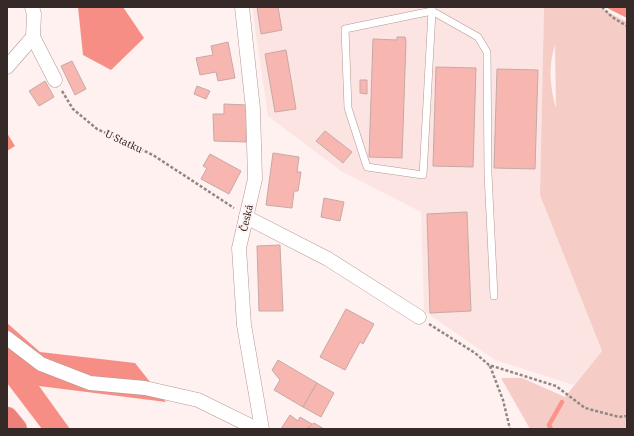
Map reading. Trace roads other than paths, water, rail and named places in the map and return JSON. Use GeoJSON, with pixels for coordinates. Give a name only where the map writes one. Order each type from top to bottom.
{"type":"FeatureCollection","features":[{"type":"Feature","properties":{"kind":"highway"},"geometry":{"type":"LineString","coordinates":[[7,418],[16,429]]}},
{"type":"Feature","properties":{"kind":"street"},"geometry":{"type":"LineString","coordinates":[[32,7],[34,14],[33,37],[55,80]]}},
{"type":"Feature","properties":{"kind":"street","name":"Česká"},"geometry":{"type":"LineString","coordinates":[[242,7],[254,125],[255,180],[239,248],[244,326],[262,429]]}},
{"type":"Feature","properties":{"kind":"street"},"geometry":{"type":"LineString","coordinates":[[7,67],[33,37]]}},
{"type":"Feature","properties":{"kind":"street"},"geometry":{"type":"LineString","coordinates":[[246,216],[328,259],[418,317]]}},
{"type":"Feature","properties":{"kind":"street"},"geometry":{"type":"LineString","coordinates":[[7,338],[41,364],[90,383],[145,388],[198,400],[257,429]]}},
{"type":"Feature","properties":{"kind":"lane"},"geometry":{"type":"LineString","coordinates":[[432,9],[423,175],[367,167],[348,108],[345,29],[432,9],[478,37],[487,52],[488,174],[494,296]]}},
{"type":"Feature","properties":{"kind":"waterway"},"geometry":{"type":"LineString","coordinates":[[551,429],[549,425],[562,402]]}}]}
